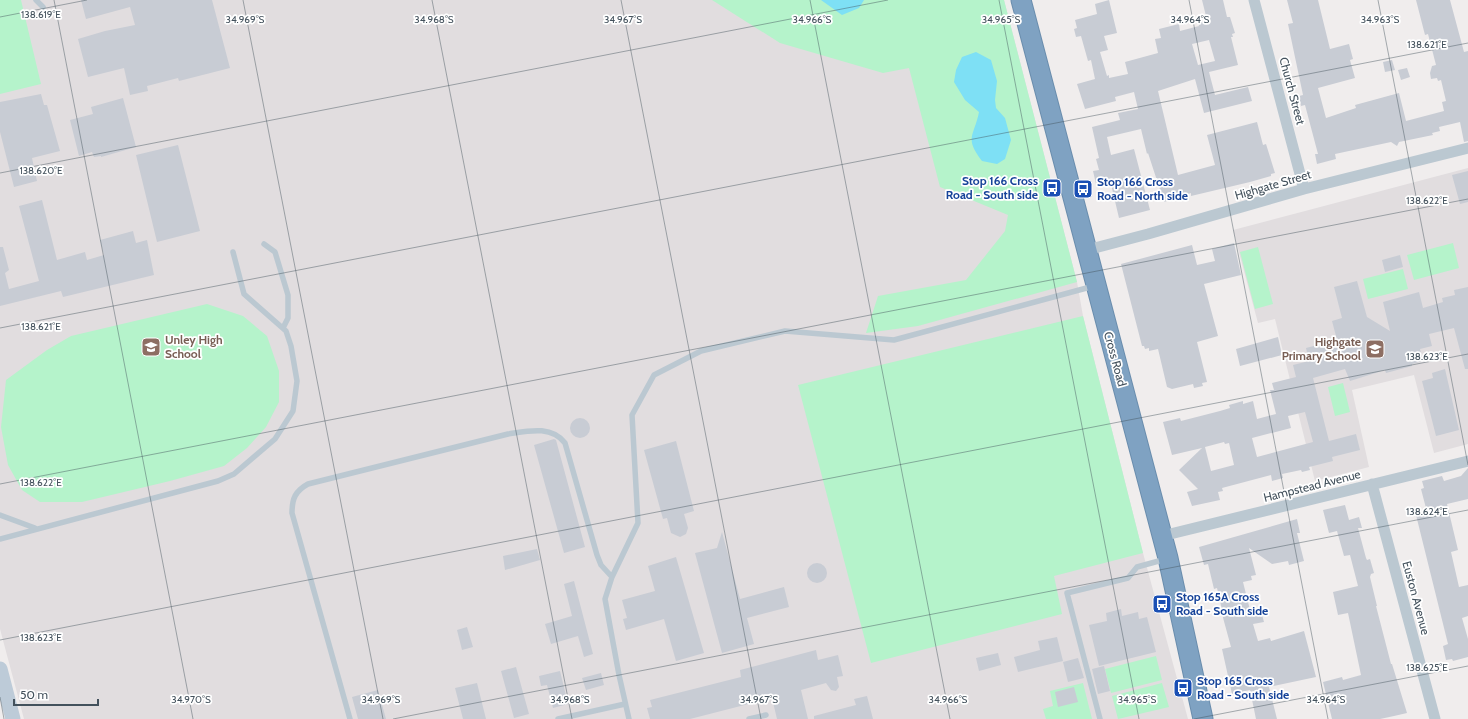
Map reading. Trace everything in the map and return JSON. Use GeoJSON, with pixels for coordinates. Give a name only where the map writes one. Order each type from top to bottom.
{"type":"FeatureCollection","features":[{"type":"Feature","properties":{"kind":"highway","name":"Cross Road"},"geometry":{"type":"LineString","coordinates":[[1021,0],[1168,558],[1203,719]]}},
{"type":"Feature","properties":{"kind":"street","name":"Church Street"},"geometry":{"type":"LineString","coordinates":[[1254,0],[1304,189]]}},
{"type":"Feature","properties":{"kind":"street","name":"Highgate Street"},"geometry":{"type":"LineString","coordinates":[[1087,250],[1304,189],[1468,148]]}},
{"type":"Feature","properties":{"kind":"street","name":"Hampstead Avenue"},"geometry":{"type":"LineString","coordinates":[[1162,536],[1468,461]]}},
{"type":"Feature","properties":{"kind":"street","name":"Euston Avenue"},"geometry":{"type":"LineString","coordinates":[[1372,484],[1435,719]]}},
{"type":"Feature","properties":{"kind":"street"},"geometry":{"type":"LineString","coordinates":[[0,670],[13,719]]}},
{"type":"Feature","properties":{"kind":"lane"},"geometry":{"type":"LineString","coordinates":[[36,0],[43,7]]}},
{"type":"Feature","properties":{"kind":"lane"},"geometry":{"type":"LineString","coordinates":[[264,244],[275,252],[288,295],[288,318],[283,328]]}},
{"type":"Feature","properties":{"kind":"lane"},"geometry":{"type":"LineString","coordinates":[[0,539],[36,528],[218,481],[234,474],[275,439],[293,411],[297,381],[291,346],[283,328],[244,294],[233,252]]}},
{"type":"Feature","properties":{"kind":"lane"},"geometry":{"type":"LineString","coordinates":[[629,719],[605,599],[612,577],[638,523],[632,415],[654,376],[701,351],[785,331],[894,340],[1096,286]]}},
{"type":"Feature","properties":{"kind":"lane"},"geometry":{"type":"LineString","coordinates":[[350,719],[292,513],[292,501],[300,488],[308,484],[508,434],[527,431],[548,431],[560,437],[565,444],[597,555],[601,565],[612,577]]}},
{"type":"Feature","properties":{"kind":"lane"},"geometry":{"type":"LineString","coordinates":[[0,515],[36,528]]}},
{"type":"Feature","properties":{"kind":"lane"},"geometry":{"type":"LineString","coordinates":[[1100,719],[1067,593],[1128,578],[1137,567],[1168,558]]}},
{"type":"Feature","properties":{"kind":"lane"},"geometry":{"type":"LineString","coordinates":[[558,719],[625,704]]}},
{"type":"Feature","properties":{"kind":"lane"},"geometry":{"type":"LineString","coordinates":[[749,719],[766,715]]}},
{"type":"Feature","properties":{"kind":"shaded area"},"geometry":{"type":"Polygon","coordinates":[[[0,0],[1004,0],[1077,282],[1083,316],[1143,553],[1188,719],[24,719],[0,629],[0,0]]]}},
{"type":"Feature","properties":{"kind":"shaded area","name":"Highgate Primary School"},"geometry":{"type":"Polygon","coordinates":[[[1468,168],[1468,444],[1434,453],[1414,375],[1352,390],[1369,467],[1315,481],[1275,319],[1258,323],[1233,230],[1468,168]]]}},
{"type":"Feature","properties":{"kind":"green space"},"geometry":{"type":"Polygon","coordinates":[[[0,0],[21,0],[41,84],[0,94],[0,0]]]}},
{"type":"Feature","properties":{"kind":"green space"},"geometry":{"type":"Polygon","coordinates":[[[712,0],[1004,0],[1077,282],[918,326],[866,333],[878,296],[966,280],[1005,231],[1008,215],[940,187],[909,68],[883,73],[780,43],[712,0]]]}},
{"type":"Feature","properties":{"kind":"green space"},"geometry":{"type":"Polygon","coordinates":[[[1453,243],[1459,268],[1414,280],[1407,255],[1453,243]]]}},
{"type":"Feature","properties":{"kind":"green space"},"geometry":{"type":"Polygon","coordinates":[[[1258,247],[1273,304],[1255,309],[1240,252],[1258,247]]]}},
{"type":"Feature","properties":{"kind":"green space"},"geometry":{"type":"Polygon","coordinates":[[[1403,269],[1408,289],[1368,299],[1363,279],[1403,269]]]}},
{"type":"Feature","properties":{"kind":"green space"},"geometry":{"type":"Polygon","coordinates":[[[207,304],[243,316],[267,336],[279,371],[279,402],[266,427],[247,448],[224,466],[170,481],[82,502],[40,502],[22,490],[8,465],[1,427],[6,380],[47,350],[71,336],[207,304]]]}},
{"type":"Feature","properties":{"kind":"green space"},"geometry":{"type":"Polygon","coordinates":[[[1083,316],[1143,553],[1054,576],[1062,614],[871,663],[798,385],[1083,316]]]}},
{"type":"Feature","properties":{"kind":"green space"},"geometry":{"type":"Polygon","coordinates":[[[1343,383],[1350,412],[1335,416],[1328,387],[1343,383]]]}},
{"type":"Feature","properties":{"kind":"green space"},"geometry":{"type":"Polygon","coordinates":[[[1156,656],[1162,680],[1111,693],[1105,669],[1156,656]]]}},
{"type":"Feature","properties":{"kind":"green space"},"geometry":{"type":"Polygon","coordinates":[[[1083,683],[1092,719],[1046,719],[1043,709],[1053,706],[1050,691],[1083,683]]]}},
{"type":"Feature","properties":{"kind":"green space"},"geometry":{"type":"Polygon","coordinates":[[[1162,683],[1169,707],[1118,719],[1112,696],[1162,683]]]}},
{"type":"Feature","properties":{"kind":"water"},"geometry":{"type":"Polygon","coordinates":[[[821,0],[864,0],[859,8],[842,15],[821,0]]]}},
{"type":"Feature","properties":{"kind":"water"},"geometry":{"type":"Polygon","coordinates":[[[976,52],[991,60],[997,81],[995,100],[996,108],[1005,118],[1011,140],[1005,159],[997,164],[982,161],[976,153],[973,147],[972,137],[979,112],[965,100],[954,82],[956,70],[962,57],[976,52]]]}},
{"type":"Feature","properties":{"kind":"building"},"geometry":{"type":"Polygon","coordinates":[[[81,0],[212,0],[230,68],[179,81],[178,78],[147,86],[148,91],[130,95],[124,68],[88,77],[78,39],[105,31],[135,25],[130,7],[86,19],[81,0]]]}},
{"type":"Feature","properties":{"kind":"building"},"geometry":{"type":"Polygon","coordinates":[[[1109,0],[1117,33],[1104,36],[1108,50],[1100,52],[1107,76],[1109,75],[1109,78],[1128,74],[1125,62],[1158,53],[1155,39],[1161,38],[1159,29],[1179,24],[1180,31],[1199,26],[1198,23],[1207,20],[1202,0],[1223,0],[1227,17],[1230,17],[1235,33],[1232,34],[1233,37],[1231,37],[1238,65],[1209,72],[1215,95],[1248,87],[1252,101],[1204,113],[1195,79],[1158,91],[1178,175],[1215,165],[1207,135],[1257,122],[1263,145],[1266,144],[1275,173],[1271,174],[1271,176],[1250,182],[1191,196],[1191,193],[1164,202],[1148,153],[1147,154],[1141,129],[1107,137],[1111,155],[1134,149],[1150,210],[1119,218],[1110,180],[1096,184],[1093,171],[1099,170],[1096,159],[1099,158],[1092,127],[1120,120],[1118,113],[1138,109],[1134,92],[1115,97],[1116,101],[1085,109],[1077,84],[1095,79],[1091,60],[1088,61],[1081,36],[1076,37],[1074,29],[1077,28],[1075,20],[1097,14],[1095,4],[1109,0]],[[1209,40],[1192,44],[1198,65],[1215,61],[1209,40]]]}},
{"type":"Feature","properties":{"kind":"building"},"geometry":{"type":"Polygon","coordinates":[[[1287,0],[1318,0],[1330,49],[1349,44],[1353,59],[1350,60],[1355,78],[1318,88],[1326,118],[1356,108],[1355,105],[1399,93],[1406,121],[1444,111],[1442,102],[1446,101],[1441,80],[1438,81],[1437,78],[1431,79],[1430,73],[1432,66],[1436,65],[1428,34],[1425,35],[1416,0],[1450,0],[1464,52],[1468,51],[1468,141],[1464,142],[1460,122],[1439,127],[1440,131],[1432,133],[1433,135],[1399,142],[1397,146],[1391,142],[1335,154],[1336,159],[1317,164],[1315,154],[1318,154],[1305,105],[1301,106],[1299,96],[1303,95],[1288,24],[1293,23],[1287,0]]]}},
{"type":"Feature","properties":{"kind":"building"},"geometry":{"type":"Polygon","coordinates":[[[1392,60],[1395,70],[1385,72],[1383,62],[1392,60]]]}},
{"type":"Feature","properties":{"kind":"building"},"geometry":{"type":"Polygon","coordinates":[[[1407,68],[1410,77],[1401,80],[1398,70],[1407,68]]]}},
{"type":"Feature","properties":{"kind":"building"},"geometry":{"type":"Polygon","coordinates":[[[41,94],[44,105],[47,105],[60,151],[32,158],[37,181],[14,187],[0,132],[0,102],[41,94]]]}},
{"type":"Feature","properties":{"kind":"building"},"geometry":{"type":"Polygon","coordinates":[[[123,98],[136,147],[101,157],[94,157],[92,152],[79,156],[70,120],[93,114],[91,107],[123,98]]]}},
{"type":"Feature","properties":{"kind":"building"},"geometry":{"type":"Polygon","coordinates":[[[178,145],[200,231],[157,242],[136,155],[178,145]]]}},
{"type":"Feature","properties":{"kind":"building"},"geometry":{"type":"Polygon","coordinates":[[[1468,171],[1468,202],[1460,204],[1452,175],[1468,171]]]}},
{"type":"Feature","properties":{"kind":"building"},"geometry":{"type":"Polygon","coordinates":[[[42,200],[57,260],[85,252],[87,260],[104,255],[100,240],[133,231],[136,243],[147,240],[154,275],[63,297],[61,291],[0,306],[0,247],[3,247],[9,270],[5,273],[9,289],[39,281],[19,206],[42,200]]]}},
{"type":"Feature","properties":{"kind":"building"},"geometry":{"type":"Polygon","coordinates":[[[1234,243],[1241,275],[1204,284],[1218,336],[1197,342],[1207,382],[1202,383],[1203,386],[1194,388],[1193,384],[1172,389],[1167,387],[1158,349],[1149,351],[1149,348],[1145,349],[1144,346],[1142,346],[1121,264],[1192,245],[1197,265],[1215,261],[1212,249],[1234,243]]]}},
{"type":"Feature","properties":{"kind":"building"},"geometry":{"type":"Polygon","coordinates":[[[1400,255],[1403,267],[1385,272],[1382,260],[1400,255]]]}},
{"type":"Feature","properties":{"kind":"building"},"geometry":{"type":"Polygon","coordinates":[[[1357,281],[1367,317],[1390,331],[1383,302],[1419,292],[1423,308],[1443,302],[1442,298],[1455,295],[1454,290],[1468,287],[1468,369],[1465,369],[1454,328],[1429,334],[1432,346],[1420,349],[1423,361],[1412,364],[1412,366],[1386,373],[1385,370],[1350,381],[1345,369],[1313,378],[1329,441],[1356,434],[1360,450],[1332,457],[1333,461],[1309,467],[1310,470],[1302,472],[1301,470],[1282,474],[1283,478],[1272,481],[1271,475],[1222,488],[1223,491],[1218,492],[1220,500],[1192,506],[1187,492],[1198,489],[1179,470],[1202,448],[1172,455],[1163,422],[1180,418],[1181,421],[1220,411],[1230,408],[1229,405],[1243,401],[1243,404],[1253,401],[1257,419],[1276,414],[1270,390],[1274,390],[1272,383],[1296,377],[1293,365],[1309,361],[1306,348],[1337,340],[1332,321],[1342,318],[1334,287],[1357,281]],[[1305,412],[1288,416],[1291,428],[1252,438],[1257,457],[1313,442],[1305,412]],[[1224,442],[1205,447],[1211,471],[1234,465],[1229,443],[1225,444],[1224,442]]]}},
{"type":"Feature","properties":{"kind":"building"},"geometry":{"type":"Polygon","coordinates":[[[1278,337],[1282,355],[1240,366],[1236,349],[1278,337]]]}},
{"type":"Feature","properties":{"kind":"building"},"geometry":{"type":"Polygon","coordinates":[[[1445,369],[1459,430],[1436,436],[1422,381],[1433,378],[1432,373],[1445,369]]]}},
{"type":"Feature","properties":{"kind":"building"},"geometry":{"type":"Polygon","coordinates":[[[580,418],[587,421],[590,428],[587,435],[580,438],[573,435],[570,428],[573,421],[580,418]]]}},
{"type":"Feature","properties":{"kind":"building"},"geometry":{"type":"Polygon","coordinates":[[[554,439],[556,440],[585,547],[564,553],[534,445],[554,439]]]}},
{"type":"Feature","properties":{"kind":"building"},"geometry":{"type":"Polygon","coordinates":[[[676,441],[694,511],[684,514],[688,528],[686,534],[680,537],[671,533],[667,518],[663,519],[644,450],[676,441]]]}},
{"type":"Feature","properties":{"kind":"building"},"geometry":{"type":"Polygon","coordinates":[[[1468,468],[1468,499],[1447,504],[1458,550],[1451,552],[1459,587],[1468,585],[1468,616],[1462,618],[1468,639],[1468,657],[1453,661],[1452,659],[1446,660],[1443,646],[1448,644],[1416,515],[1427,512],[1421,489],[1424,488],[1422,481],[1442,476],[1444,481],[1461,476],[1468,468]]]}},
{"type":"Feature","properties":{"kind":"building"},"geometry":{"type":"Polygon","coordinates":[[[1345,505],[1349,520],[1359,517],[1362,528],[1358,528],[1366,558],[1367,560],[1370,559],[1374,573],[1371,574],[1370,577],[1376,606],[1391,664],[1407,713],[1380,719],[1332,719],[1323,682],[1342,677],[1343,680],[1361,675],[1348,613],[1338,615],[1333,592],[1358,586],[1350,555],[1344,556],[1337,531],[1329,533],[1323,510],[1345,505]]]}},
{"type":"Feature","properties":{"kind":"building"},"geometry":{"type":"Polygon","coordinates":[[[1297,519],[1300,533],[1297,533],[1304,561],[1289,565],[1288,561],[1272,564],[1249,548],[1256,575],[1251,576],[1252,580],[1243,582],[1251,614],[1261,611],[1264,622],[1253,624],[1258,641],[1270,638],[1271,641],[1304,631],[1316,677],[1269,687],[1277,719],[1256,719],[1250,690],[1232,694],[1222,649],[1231,647],[1217,588],[1214,589],[1208,564],[1204,565],[1199,547],[1297,519]]]}},
{"type":"Feature","properties":{"kind":"building"},"geometry":{"type":"Polygon","coordinates":[[[722,532],[740,599],[784,587],[789,607],[747,618],[754,644],[722,653],[695,553],[717,548],[722,532]]]}},
{"type":"Feature","properties":{"kind":"building"},"geometry":{"type":"Polygon","coordinates":[[[537,549],[540,560],[505,570],[503,556],[537,549]]]}},
{"type":"Feature","properties":{"kind":"building"},"geometry":{"type":"Polygon","coordinates":[[[676,557],[704,653],[676,661],[664,619],[626,630],[623,619],[627,618],[622,600],[655,591],[648,566],[676,557]]]}},
{"type":"Feature","properties":{"kind":"building"},"geometry":{"type":"Polygon","coordinates":[[[817,563],[824,566],[827,573],[824,580],[817,583],[810,580],[807,573],[810,566],[817,563]]]}},
{"type":"Feature","properties":{"kind":"building"},"geometry":{"type":"Polygon","coordinates":[[[574,581],[593,654],[584,657],[578,636],[551,644],[545,624],[572,616],[564,584],[574,581]]]}},
{"type":"Feature","properties":{"kind":"building"},"geometry":{"type":"Polygon","coordinates":[[[1121,609],[1122,616],[1138,612],[1139,619],[1147,617],[1156,652],[1099,666],[1089,625],[1107,621],[1106,613],[1121,609]]]}},
{"type":"Feature","properties":{"kind":"building"},"geometry":{"type":"Polygon","coordinates":[[[467,627],[473,647],[462,650],[457,630],[467,627]]]}},
{"type":"Feature","properties":{"kind":"building"},"geometry":{"type":"Polygon","coordinates":[[[1057,637],[1063,661],[1018,672],[1014,657],[1040,650],[1038,641],[1057,637]]]}},
{"type":"Feature","properties":{"kind":"building"},"geometry":{"type":"Polygon","coordinates":[[[816,650],[818,660],[838,655],[843,676],[837,677],[839,687],[836,691],[831,690],[826,683],[801,690],[808,719],[777,719],[772,698],[690,719],[650,719],[647,708],[652,707],[650,700],[741,677],[740,670],[816,650]]]}},
{"type":"Feature","properties":{"kind":"building"},"geometry":{"type":"Polygon","coordinates":[[[998,653],[1001,665],[979,671],[976,658],[998,653]]]}},
{"type":"Feature","properties":{"kind":"building"},"geometry":{"type":"Polygon","coordinates":[[[1078,658],[1084,678],[1068,682],[1063,662],[1078,658]]]}},
{"type":"Feature","properties":{"kind":"building"},"geometry":{"type":"Polygon","coordinates":[[[1104,666],[1110,691],[1098,694],[1092,669],[1104,666]]]}},
{"type":"Feature","properties":{"kind":"building"},"geometry":{"type":"Polygon","coordinates":[[[516,667],[529,714],[514,718],[501,671],[516,667]]]}},
{"type":"Feature","properties":{"kind":"building"},"geometry":{"type":"Polygon","coordinates":[[[560,671],[568,704],[553,708],[547,685],[541,686],[539,676],[560,671]]]}},
{"type":"Feature","properties":{"kind":"building"},"geometry":{"type":"Polygon","coordinates":[[[601,673],[604,685],[586,690],[582,678],[601,673]]]}},
{"type":"Feature","properties":{"kind":"building"},"geometry":{"type":"Polygon","coordinates":[[[477,683],[486,719],[463,719],[455,688],[477,683]]]}},
{"type":"Feature","properties":{"kind":"building"},"geometry":{"type":"Polygon","coordinates":[[[1074,687],[1078,702],[1058,707],[1055,692],[1074,687]]]}},
{"type":"Feature","properties":{"kind":"building"},"geometry":{"type":"Polygon","coordinates":[[[378,690],[386,719],[358,719],[352,697],[378,690]]]}},
{"type":"Feature","properties":{"kind":"building"},"geometry":{"type":"Polygon","coordinates":[[[867,696],[873,719],[814,719],[814,716],[856,705],[854,699],[867,696]]]}},
{"type":"Feature","properties":{"kind":"place","name":"Stop 166 Cross Road - South side"},"geometry":{"type":"Point","coordinates":[1052,188]}},
{"type":"Feature","properties":{"kind":"place","name":"Stop 166 Cross Road - North side"},"geometry":{"type":"Point","coordinates":[1083,189]}},
{"type":"Feature","properties":{"kind":"place","name":"Unley High School"},"geometry":{"type":"Point","coordinates":[151,347]}},
{"type":"Feature","properties":{"kind":"place","name":"Highgate Primary School"},"geometry":{"type":"Point","coordinates":[1375,349]}},
{"type":"Feature","properties":{"kind":"place","name":"Stop 165A Cross Road - South side"},"geometry":{"type":"Point","coordinates":[1162,604]}},
{"type":"Feature","properties":{"kind":"place","name":"Stop 165 Cross Road - South side"},"geometry":{"type":"Point","coordinates":[1183,688]}}]}
